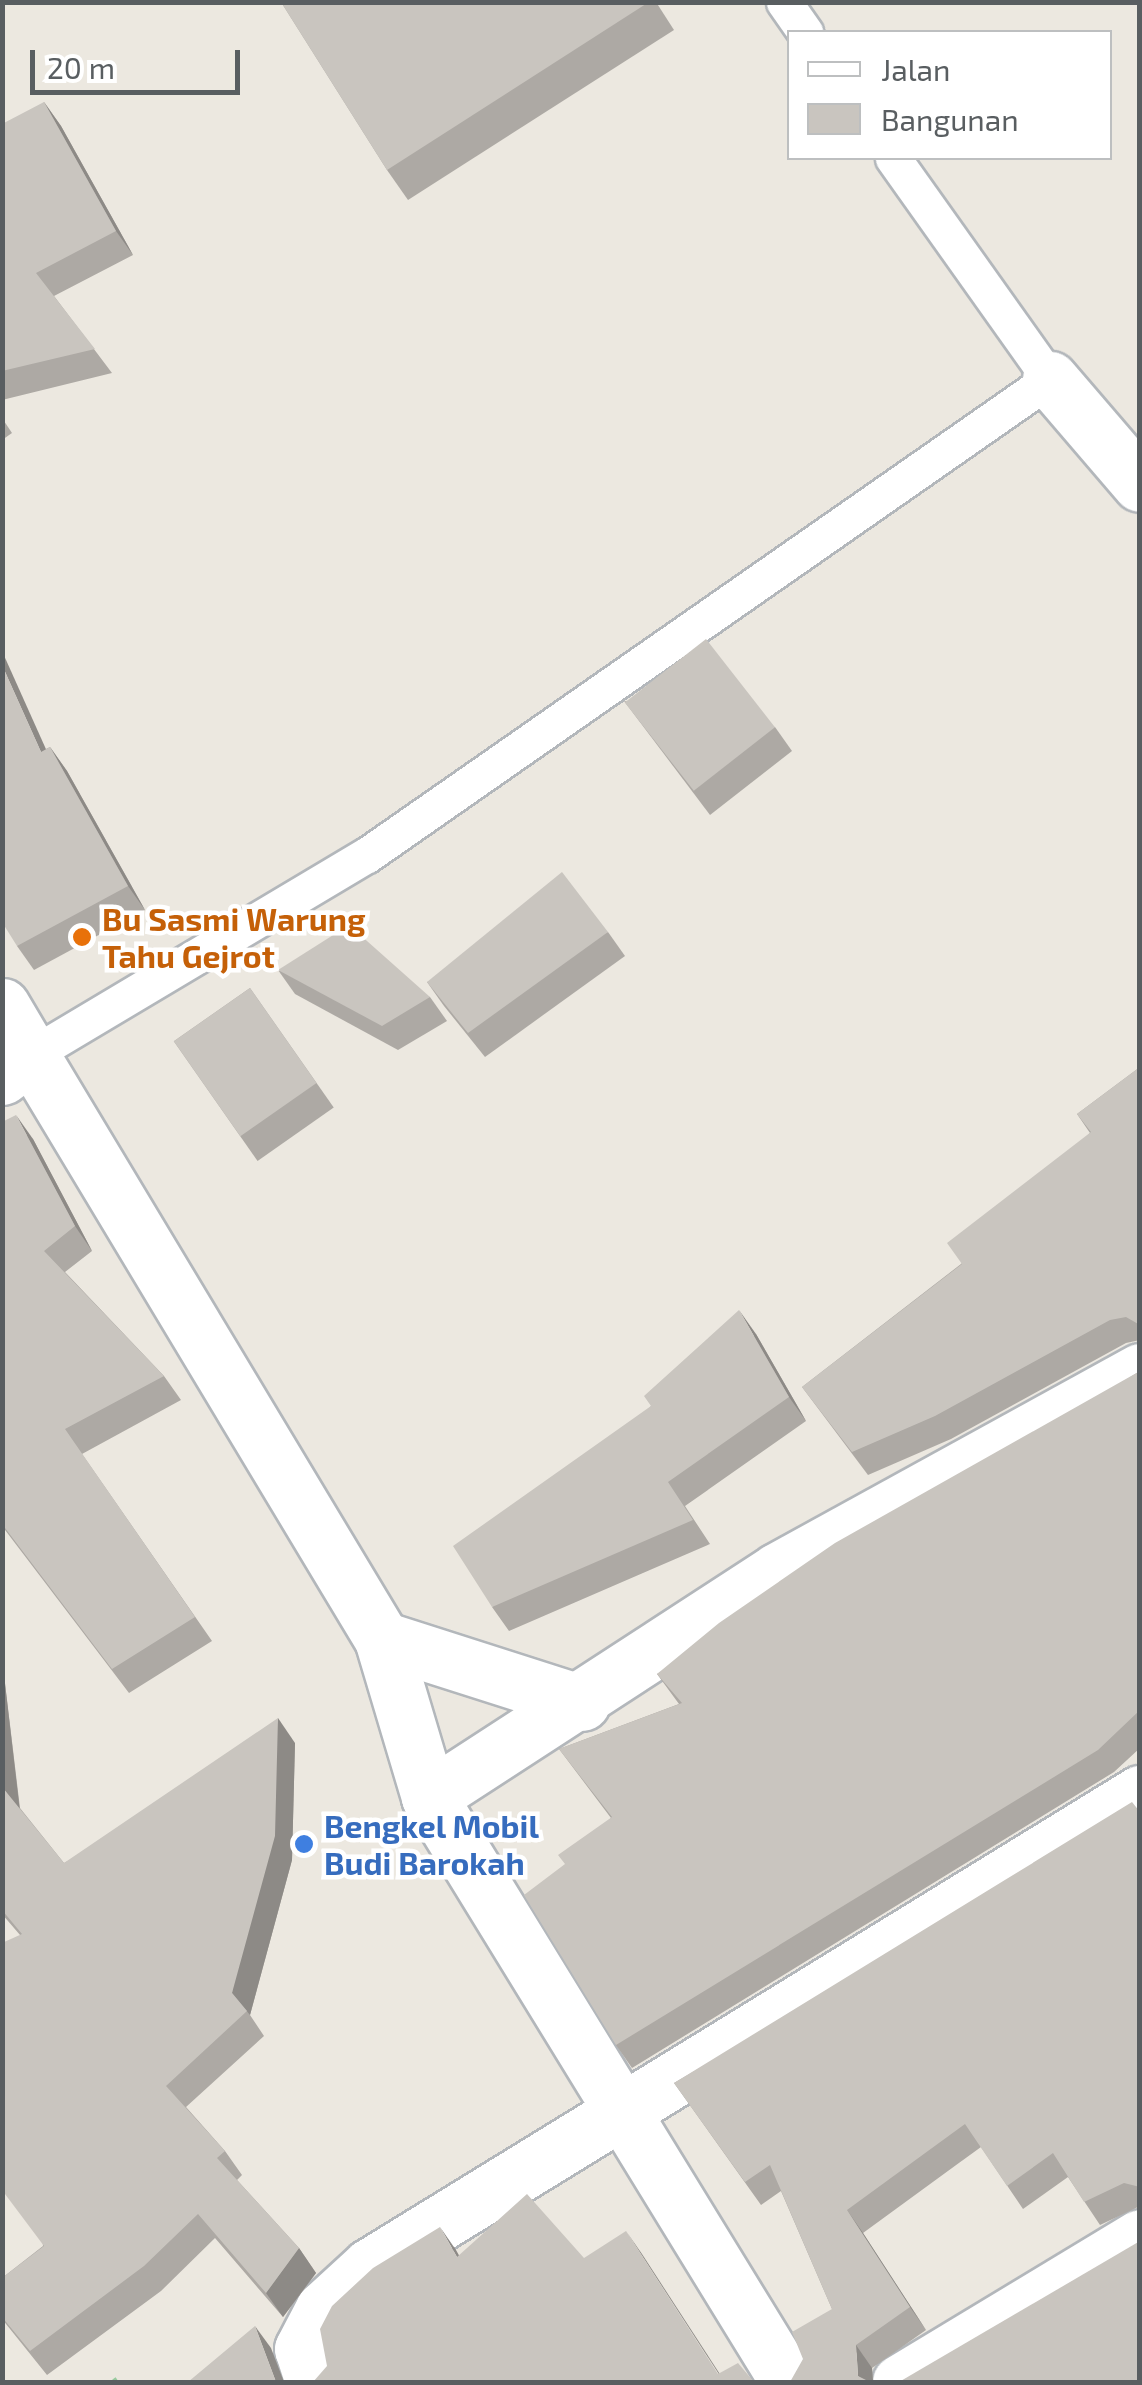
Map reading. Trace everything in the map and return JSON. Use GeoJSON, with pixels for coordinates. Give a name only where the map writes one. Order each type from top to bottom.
{"type":"FeatureCollection","features":[{"type":"Feature","properties":{"kind":"street"},"geometry":{"type":"LineString","coordinates":[[1050,379],[1140,484]]}},
{"type":"Feature","properties":{"kind":"street"},"geometry":{"type":"LineString","coordinates":[[2,1006],[17,1066],[382,1639],[429,1797],[620,2117],[788,2382]]}},
{"type":"Feature","properties":{"kind":"street"},"geometry":{"type":"LineString","coordinates":[[429,1797],[582,1703],[778,1570],[1140,1370]]}},
{"type":"Feature","properties":{"kind":"street"},"geometry":{"type":"LineString","coordinates":[[382,1639],[582,1703]]}},
{"type":"Feature","properties":{"kind":"street"},"geometry":{"type":"LineString","coordinates":[[313,2382],[302,2349],[308,2336],[323,2310],[370,2266],[620,2117],[1140,1793]]}},
{"type":"Feature","properties":{"kind":"street"},"geometry":{"type":"LineString","coordinates":[[900,2382],[1140,2237]]}},
{"type":"Feature","properties":{"kind":"lane"},"geometry":{"type":"LineString","coordinates":[[784,2],[804,30]]}},
{"type":"Feature","properties":{"kind":"lane"},"geometry":{"type":"LineString","coordinates":[[17,1066],[368,855],[1050,379],[894,160]]}},
{"type":"Feature","properties":{"kind":"building"},"geometry":{"type":"Polygon","coordinates":[[[281,2],[649,2],[387,170],[281,2]]]}},
{"type":"Feature","properties":{"kind":"building"},"geometry":{"type":"Polygon","coordinates":[[[44,102],[116,231],[36,273],[95,349],[2,371],[2,124],[44,102]]]}},
{"type":"Feature","properties":{"kind":"building"},"geometry":{"type":"Polygon","coordinates":[[[706,639],[775,727],[694,791],[625,702],[706,639]]]}},
{"type":"Feature","properties":{"kind":"building"},"geometry":{"type":"Polygon","coordinates":[[[2,665],[41,752],[50,747],[128,886],[17,946],[2,922],[2,665]]]}},
{"type":"Feature","properties":{"kind":"building"},"geometry":{"type":"Polygon","coordinates":[[[562,872],[608,932],[468,1033],[427,982],[562,872]]]}},
{"type":"Feature","properties":{"kind":"building"},"geometry":{"type":"Polygon","coordinates":[[[349,925],[430,997],[382,1026],[278,970],[349,925]]]}},
{"type":"Feature","properties":{"kind":"building"},"geometry":{"type":"Polygon","coordinates":[[[250,988],[317,1083],[240,1136],[174,1041],[250,988]]]}},
{"type":"Feature","properties":{"kind":"building"},"geometry":{"type":"Polygon","coordinates":[[[1140,1067],[1140,1325],[1126,1317],[1110,1320],[935,1416],[852,1452],[802,1387],[962,1264],[947,1243],[1091,1132],[1077,1114],[1140,1067]]]}},
{"type":"Feature","properties":{"kind":"building"},"geometry":{"type":"Polygon","coordinates":[[[16,1115],[75,1226],[44,1251],[164,1376],[65,1429],[195,1617],[112,1669],[2,1524],[2,1122],[16,1115]]]}},
{"type":"Feature","properties":{"kind":"building"},"geometry":{"type":"Polygon","coordinates":[[[739,1310],[789,1397],[668,1482],[693,1520],[492,1607],[453,1546],[651,1406],[644,1396],[739,1310]]]}},
{"type":"Feature","properties":{"kind":"building"},"geometry":{"type":"Polygon","coordinates":[[[1140,1371],[1140,1710],[1098,1750],[616,2045],[524,1895],[565,1864],[558,1855],[612,1817],[559,1749],[682,1703],[657,1674],[719,1623],[835,1543],[1140,1371]]]}},
{"type":"Feature","properties":{"kind":"building"},"geometry":{"type":"Polygon","coordinates":[[[278,1718],[275,1836],[232,1993],[247,2011],[166,2086],[225,2151],[217,2158],[299,2248],[266,2293],[198,2214],[144,2266],[30,2351],[2,2317],[2,2278],[44,2246],[2,2190],[2,1943],[22,1934],[2,1910],[2,1781],[3,1788],[64,1863],[278,1718]]]}},
{"type":"Feature","properties":{"kind":"building"},"geometry":{"type":"Polygon","coordinates":[[[1132,1802],[1140,1812],[1140,2187],[1124,2183],[1084,2202],[1053,2153],[1007,2186],[965,2124],[847,2210],[910,2307],[856,2345],[858,2376],[870,2382],[790,2382],[803,2359],[792,2332],[832,2309],[770,2165],[745,2182],[674,2083],[1132,1802]]]}},
{"type":"Feature","properties":{"kind":"building"},"geometry":{"type":"Polygon","coordinates":[[[527,2194],[584,2258],[626,2231],[718,2374],[738,2363],[754,2382],[313,2382],[327,2366],[320,2329],[332,2306],[373,2268],[440,2227],[457,2257],[527,2194]]]}},
{"type":"Feature","properties":{"kind":"building"},"geometry":{"type":"Polygon","coordinates":[[[1140,2241],[1140,2382],[899,2382],[1140,2241]]]}},
{"type":"Feature","properties":{"kind":"building"},"geometry":{"type":"Polygon","coordinates":[[[255,2326],[276,2382],[188,2382],[255,2326]]]}},
{"type":"Feature","properties":{"kind":"place","name":"Bu Sasmi Warung Tahu Gejrot"},"geometry":{"type":"Point","coordinates":[82,937]}},
{"type":"Feature","properties":{"kind":"place","name":"Bengkel Mobil Budi Barokah"},"geometry":{"type":"Point","coordinates":[304,1844]}}]}
